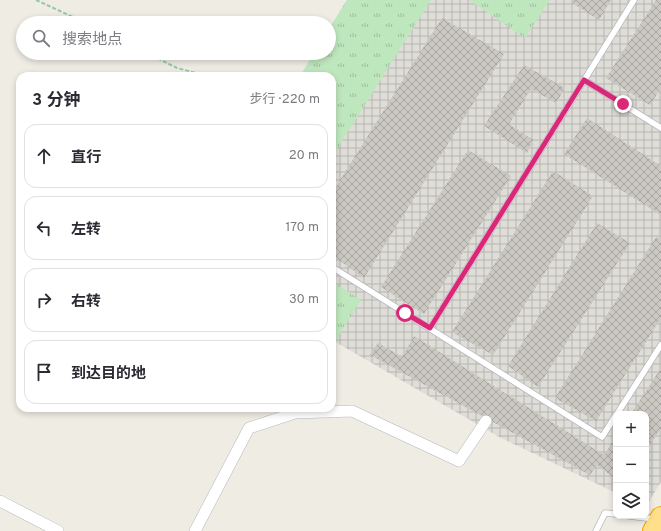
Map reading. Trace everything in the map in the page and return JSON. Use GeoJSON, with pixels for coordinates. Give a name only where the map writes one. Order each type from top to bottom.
{"type":"FeatureCollection","features":[{"type":"Feature","properties":{"kind":"street"},"geometry":{"type":"LineString","coordinates":[[336,411],[352,410],[458,461],[486,421]]}},
{"type":"Feature","properties":{"kind":"street"},"geometry":{"type":"LineString","coordinates":[[195,531],[249,428],[295,413],[314,412]]}},
{"type":"Feature","properties":{"kind":"street"},"geometry":{"type":"LineString","coordinates":[[0,501],[58,531]]}},
{"type":"Feature","properties":{"kind":"lane"},"geometry":{"type":"LineString","coordinates":[[430,328],[634,0]]}},
{"type":"Feature","properties":{"kind":"lane"},"geometry":{"type":"LineString","coordinates":[[584,80],[661,128]]}},
{"type":"Feature","properties":{"kind":"lane"},"geometry":{"type":"LineString","coordinates":[[336,269],[602,437],[613,420]]}},
{"type":"Feature","properties":{"kind":"lane"},"geometry":{"type":"LineString","coordinates":[[619,411],[661,345]]}},
{"type":"Feature","properties":{"kind":"lane"},"geometry":{"type":"LineString","coordinates":[[596,531],[605,513],[613,514]]}},
{"type":"Feature","properties":{"kind":"lane"},"geometry":{"type":"LineString","coordinates":[[638,519],[658,526]]}},
{"type":"Feature","properties":{"kind":"path"},"geometry":{"type":"LineString","coordinates":[[36,0],[71,16]]}},
{"type":"Feature","properties":{"kind":"path"},"geometry":{"type":"LineString","coordinates":[[161,60],[177,68],[192,72]]}},
{"type":"Feature","properties":{"kind":"shaded area"},"geometry":{"type":"Polygon","coordinates":[[[347,0],[661,0],[661,482],[649,501],[649,411],[613,411],[613,492],[501,438],[336,342],[336,72],[305,72],[320,60],[336,60],[336,18],[347,0]]]}},
{"type":"Feature","properties":{"kind":"green space"},"geometry":{"type":"Polygon","coordinates":[[[347,0],[431,0],[336,151],[336,72],[302,72],[310,60],[336,60],[336,18],[347,0]]]}},
{"type":"Feature","properties":{"kind":"green space"},"geometry":{"type":"Polygon","coordinates":[[[469,0],[550,0],[525,38],[469,0]]]}},
{"type":"Feature","properties":{"kind":"green space"},"geometry":{"type":"Polygon","coordinates":[[[336,284],[361,300],[336,340],[336,284]]]}},
{"type":"Feature","properties":{"kind":"building"},"geometry":{"type":"Polygon","coordinates":[[[573,0],[611,0],[599,20],[572,3],[573,0]]]}},
{"type":"Feature","properties":{"kind":"building"},"geometry":{"type":"Polygon","coordinates":[[[656,0],[661,0],[661,88],[650,105],[606,78],[656,0]]]}},
{"type":"Feature","properties":{"kind":"building"},"geometry":{"type":"Polygon","coordinates":[[[442,18],[504,54],[364,278],[336,258],[336,187],[442,18]]]}},
{"type":"Feature","properties":{"kind":"building"},"geometry":{"type":"Polygon","coordinates":[[[524,65],[565,88],[556,103],[531,89],[509,124],[533,140],[527,153],[484,126],[524,65]]]}},
{"type":"Feature","properties":{"kind":"building"},"geometry":{"type":"Polygon","coordinates":[[[587,118],[661,166],[661,215],[564,154],[587,118]]]}},
{"type":"Feature","properties":{"kind":"building"},"geometry":{"type":"Polygon","coordinates":[[[468,150],[511,176],[424,314],[381,287],[468,150]]]}},
{"type":"Feature","properties":{"kind":"building"},"geometry":{"type":"Polygon","coordinates":[[[553,171],[593,196],[493,355],[452,332],[553,171]]]}},
{"type":"Feature","properties":{"kind":"building"},"geometry":{"type":"Polygon","coordinates":[[[597,223],[630,243],[538,387],[508,366],[597,223]]]}},
{"type":"Feature","properties":{"kind":"building"},"geometry":{"type":"Polygon","coordinates":[[[656,237],[661,240],[661,318],[596,421],[555,398],[656,237]]]}},
{"type":"Feature","properties":{"kind":"building"},"geometry":{"type":"Polygon","coordinates":[[[414,336],[604,455],[613,442],[613,477],[597,465],[590,475],[370,355],[378,343],[402,357],[414,336]]]}},
{"type":"Feature","properties":{"kind":"building"},"geometry":{"type":"Polygon","coordinates":[[[661,368],[661,428],[649,446],[649,411],[633,411],[661,368]]]}},
{"type":"Feature","properties":{"kind":"route"},"geometry":{"type":"LineString","coordinates":[[405,313],[430,328],[584,80],[623,104]]}}]}
